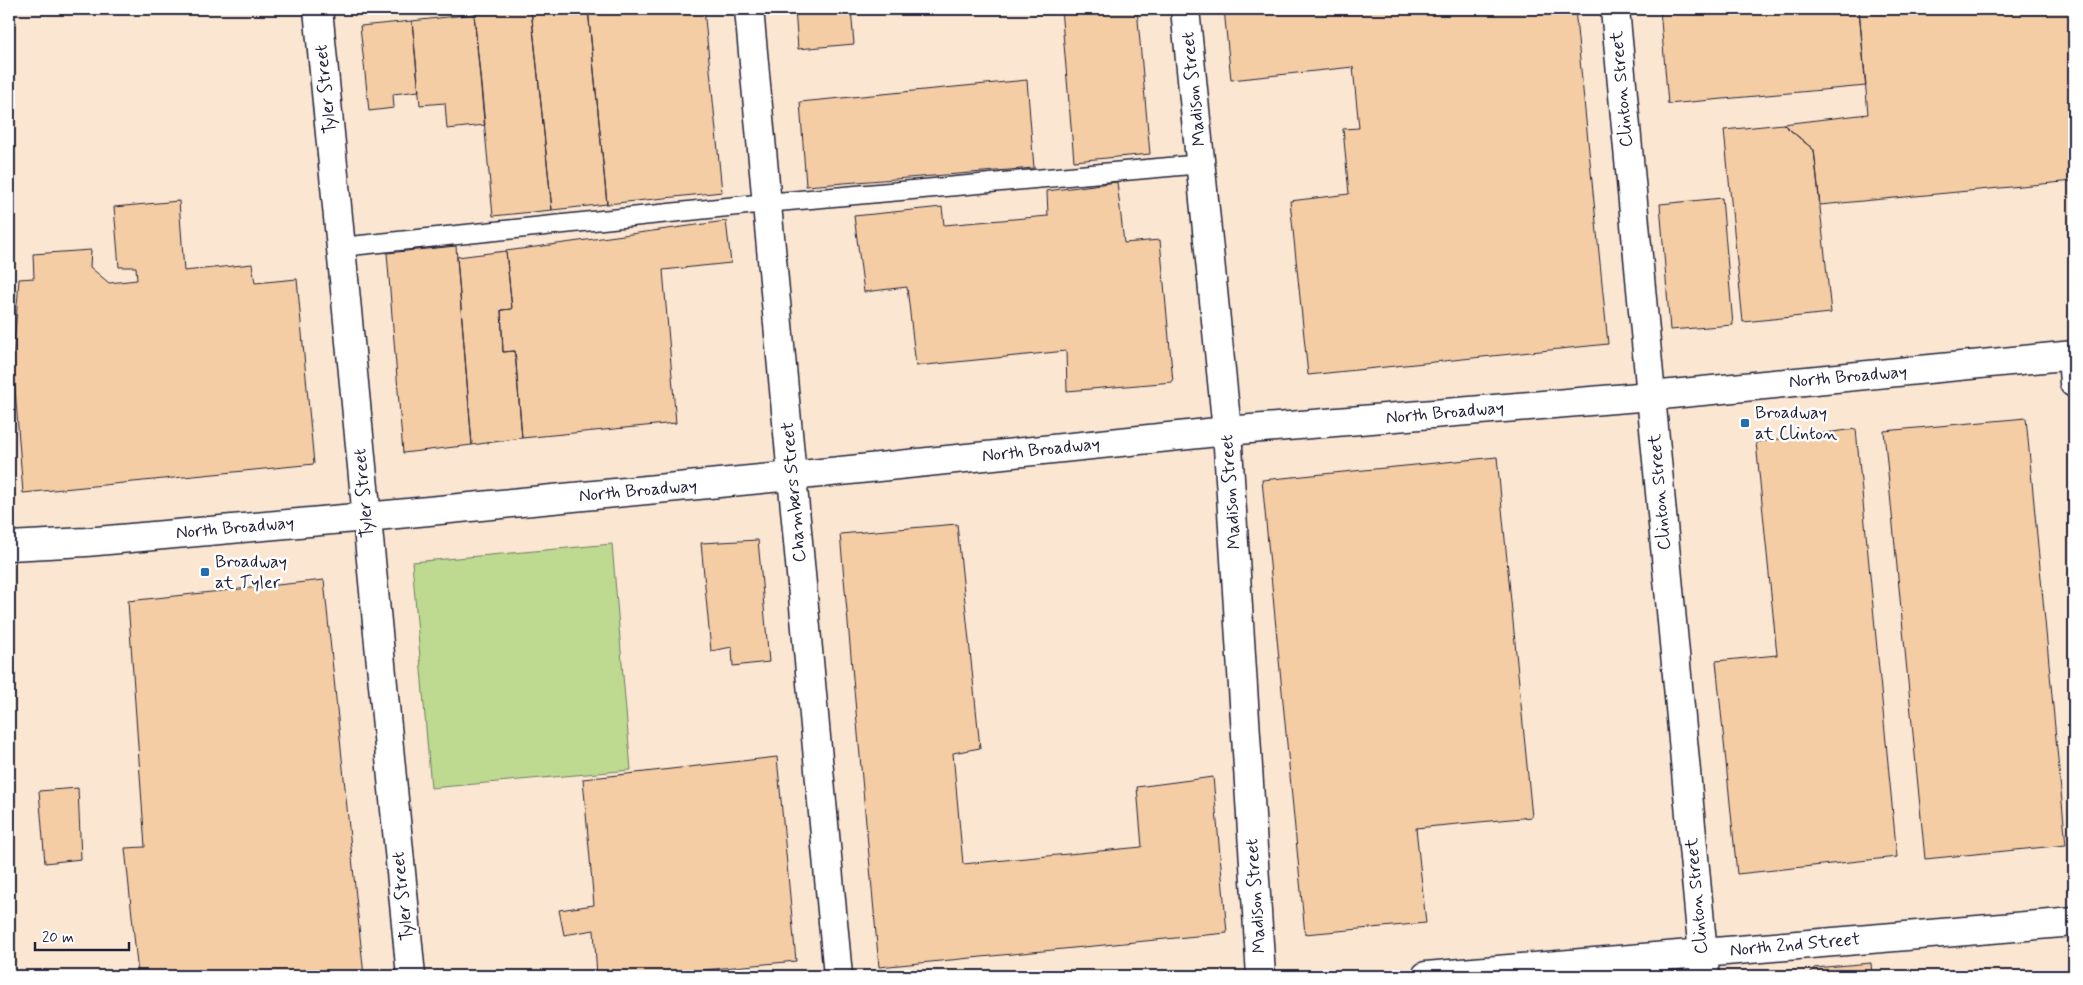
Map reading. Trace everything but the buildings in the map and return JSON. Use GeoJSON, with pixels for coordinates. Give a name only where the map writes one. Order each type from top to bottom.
{"type":"FeatureCollection","features":[{"type":"Feature","properties":{"kind":"street","name":"Tyler Street"},"geometry":{"type":"LineString","coordinates":[[318,9],[411,976]]}},
{"type":"Feature","properties":{"kind":"street","name":"Chambers Street"},"geometry":{"type":"LineString","coordinates":[[749,9],[838,976]]}},
{"type":"Feature","properties":{"kind":"street","name":"Madison Street"},"geometry":{"type":"LineString","coordinates":[[1185,9],[1202,164],[1227,431],[1261,976]]}},
{"type":"Feature","properties":{"kind":"street","name":"Clinton Street"},"geometry":{"type":"LineString","coordinates":[[1615,9],[1704,965]]}},
{"type":"Feature","properties":{"kind":"street","name":"North Broadway"},"geometry":{"type":"LineString","coordinates":[[9,546],[86,542],[792,476],[1227,431],[1651,396],[2073,356]]}},
{"type":"Feature","properties":{"kind":"street"},"geometry":{"type":"LineString","coordinates":[[2073,356],[2074,383]]}},
{"type":"Feature","properties":{"kind":"street","name":"North 2nd Street"},"geometry":{"type":"LineString","coordinates":[[1426,976],[1704,965],[2074,922]]}},
{"type":"Feature","properties":{"kind":"lane"},"geometry":{"type":"LineString","coordinates":[[341,247],[766,203],[1202,164]]}},
{"type":"Feature","properties":{"kind":"shaded area"},"geometry":{"type":"Polygon","coordinates":[[[9,9],[2074,9],[2074,976],[9,976],[9,9]]]}},
{"type":"Feature","properties":{"kind":"green space"},"geometry":{"type":"Polygon","coordinates":[[[612,544],[631,770],[431,788],[412,562],[612,544]]]}},
{"type":"Feature","properties":{"kind":"place","name":"Broadway at Clinton"},"geometry":{"type":"Point","coordinates":[1745,423]}},
{"type":"Feature","properties":{"kind":"place","name":"Broadway at Tyler"},"geometry":{"type":"Point","coordinates":[205,572]}}]}
